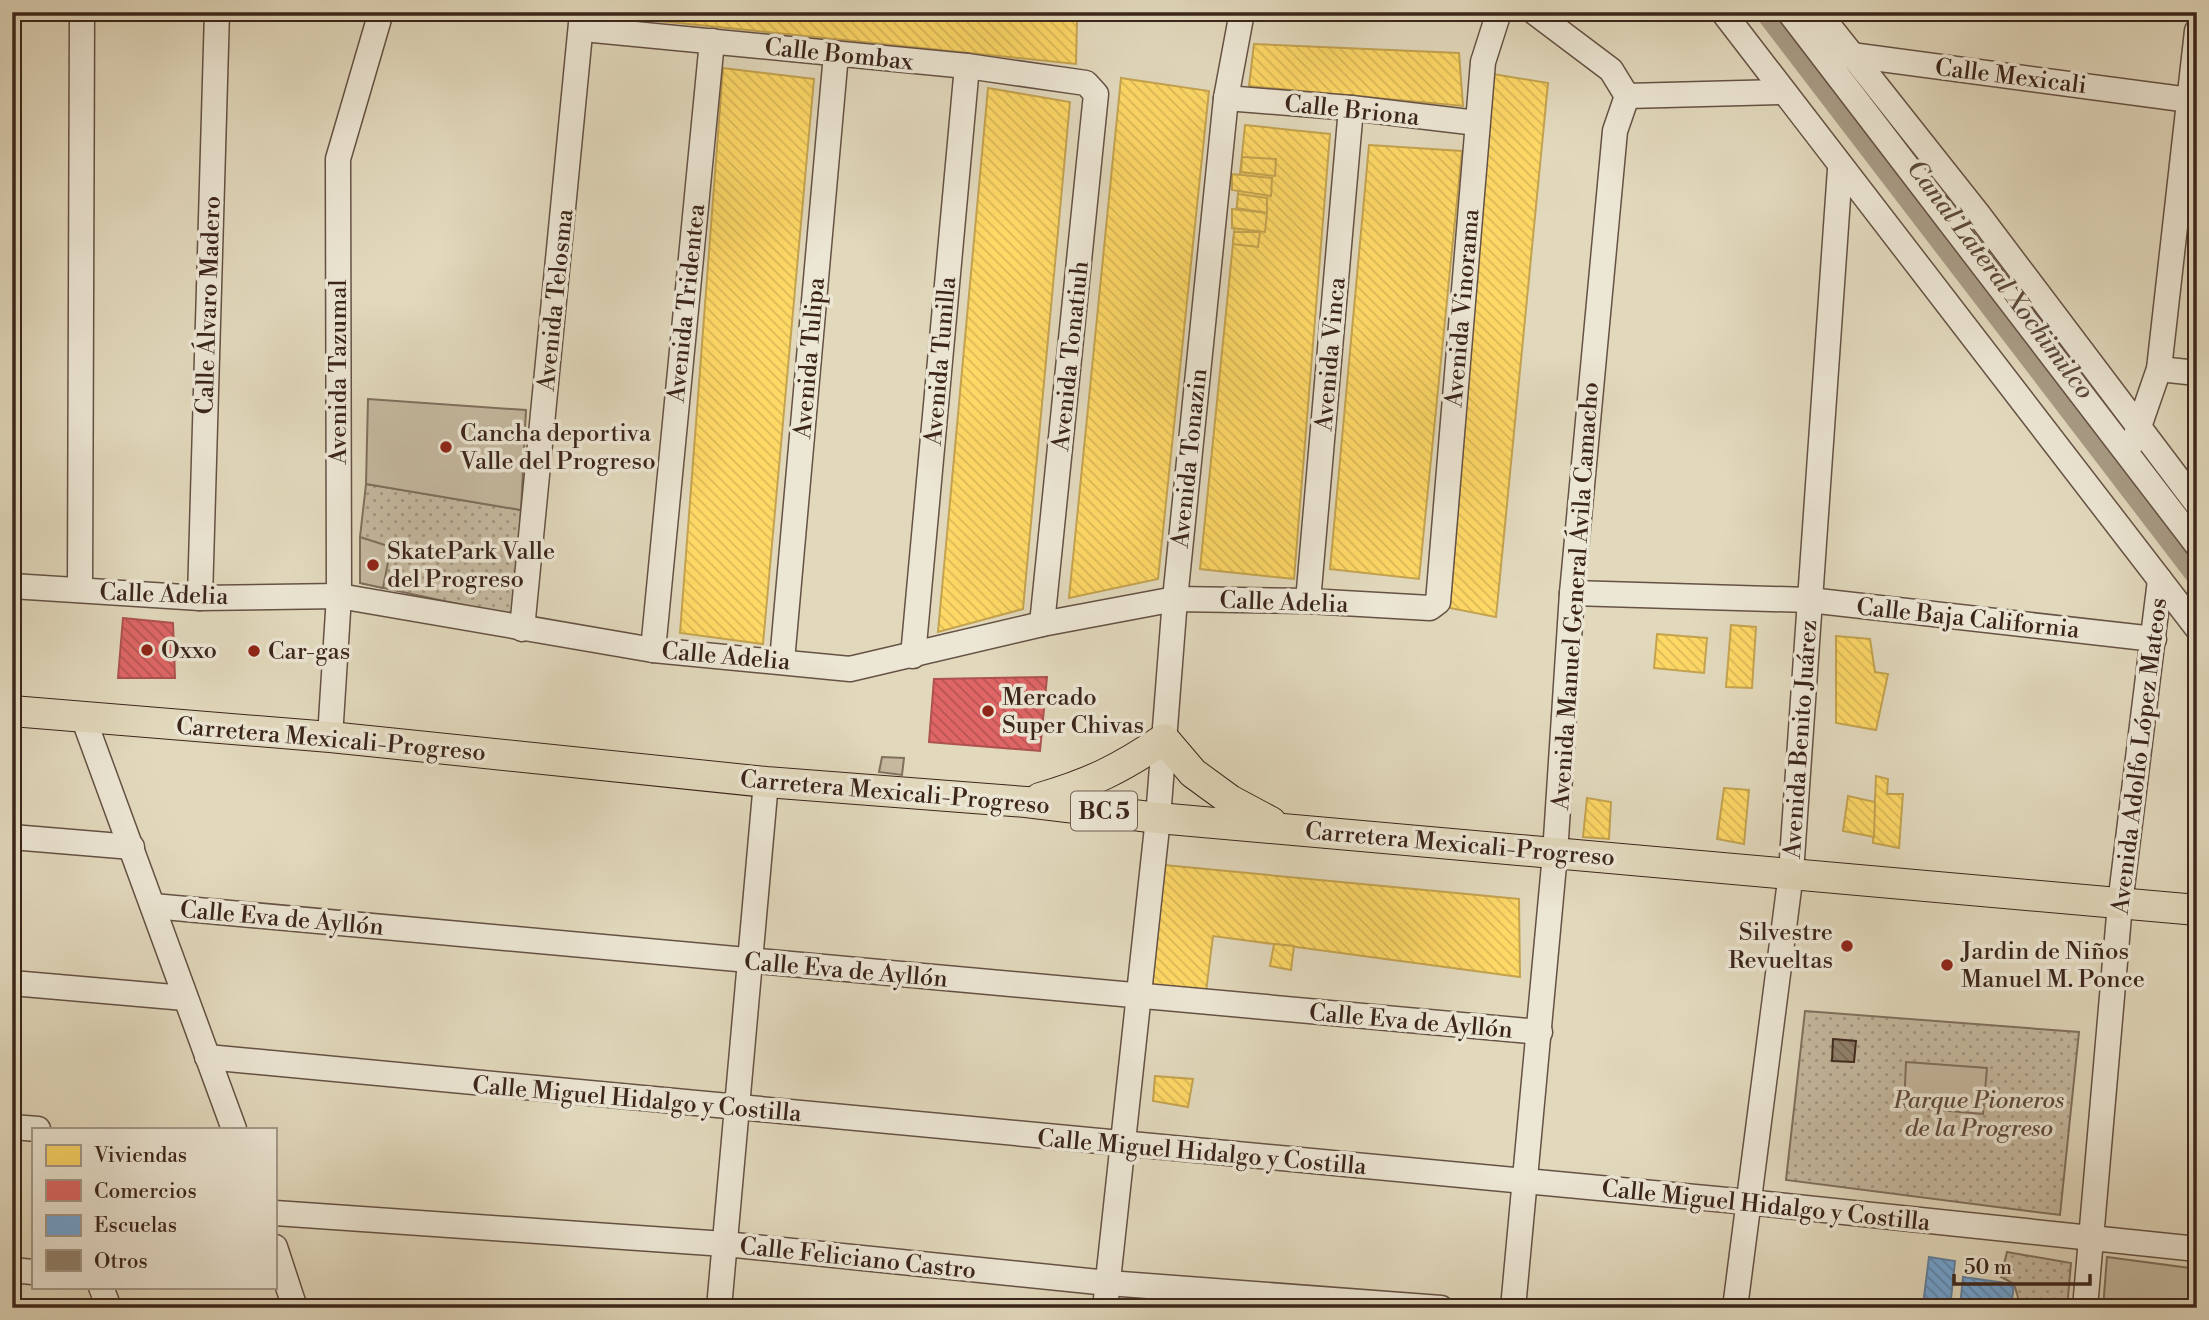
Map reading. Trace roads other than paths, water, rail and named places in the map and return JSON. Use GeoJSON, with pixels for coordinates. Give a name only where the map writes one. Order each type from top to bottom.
{"type":"FeatureCollection","features":[{"type":"Feature","properties":{"kind":"main road","name":"Carretera Mexicali-Progreso"},"geometry":{"type":"LineString","coordinates":[[12,711],[330,737],[766,782],[1026,802],[1158,818],[1280,826],[1555,854],[2197,910]]}},
{"type":"Feature","properties":{"kind":"main road"},"geometry":{"type":"LineString","coordinates":[[1026,802],[1090,783],[1122,767],[1164,739],[1193,773],[1230,800],[1280,826]]}},
{"type":"Feature","properties":{"kind":"street"},"geometry":{"type":"LineString","coordinates":[[80,590],[82,12]]}},
{"type":"Feature","properties":{"kind":"street","name":"Calle Álvaro Madero"},"geometry":{"type":"LineString","coordinates":[[200,598],[217,12]]}},
{"type":"Feature","properties":{"kind":"street","name":"Avenida Tazumal"},"geometry":{"type":"LineString","coordinates":[[330,737],[339,596],[338,159],[381,12]]}},
{"type":"Feature","properties":{"kind":"street","name":"Avenida Tonazin"},"geometry":{"type":"LineString","coordinates":[[1105,1308],[1158,818],[1175,599],[1226,98],[1242,12]]}},
{"type":"Feature","properties":{"kind":"street","name":"Avenida Vinorama"},"geometry":{"type":"LineString","coordinates":[[1435,606],[1483,62],[1499,12]]}},
{"type":"Feature","properties":{"kind":"street"},"geometry":{"type":"LineString","coordinates":[[1534,12],[1611,70],[1627,96],[1783,92]]}},
{"type":"Feature","properties":{"kind":"street"},"geometry":{"type":"LineString","coordinates":[[1723,12],[1840,169],[2197,628]]}},
{"type":"Feature","properties":{"kind":"street"},"geometry":{"type":"LineString","coordinates":[[1789,12],[2197,545]]}},
{"type":"Feature","properties":{"kind":"street"},"geometry":{"type":"LineString","coordinates":[[1818,12],[1978,214],[2197,504]]}},
{"type":"Feature","properties":{"kind":"street","name":"Calle Bombax"},"geometry":{"type":"LineString","coordinates":[[583,21],[712,41],[967,66],[1086,83],[1093,88]]}},
{"type":"Feature","properties":{"kind":"street","name":"Avenida Telosma"},"geometry":{"type":"LineString","coordinates":[[522,629],[583,21]]}},
{"type":"Feature","properties":{"kind":"street"},"geometry":{"type":"LineString","coordinates":[[2129,455],[2159,369],[2192,100],[2197,31]]}},
{"type":"Feature","properties":{"kind":"street","name":"Avenida Tridentea"},"geometry":{"type":"LineString","coordinates":[[653,650],[712,41]]}},
{"type":"Feature","properties":{"kind":"street","name":"Avenida Tulipa"},"geometry":{"type":"LineString","coordinates":[[782,661],[836,54]]}},
{"type":"Feature","properties":{"kind":"street","name":"Calle Mexicali"},"geometry":{"type":"LineString","coordinates":[[1825,61],[1851,55],[2192,100]]}},
{"type":"Feature","properties":{"kind":"street","name":"Avenida Tunilla"},"geometry":{"type":"LineString","coordinates":[[913,656],[967,66]]}},
{"type":"Feature","properties":{"kind":"street","name":"Avenida Tonatiuh"},"geometry":{"type":"LineString","coordinates":[[1042,624],[1095,108],[1093,88]]}},
{"type":"Feature","properties":{"kind":"street","name":"Avenida Manuel General Ávila Camacho"},"geometry":{"type":"LineString","coordinates":[[1513,1308],[1540,1032],[1572,593],[1615,131],[1627,96]]}},
{"type":"Feature","properties":{"kind":"street","name":"Calle Briona"},"geometry":{"type":"LineString","coordinates":[[1226,98],[1351,108],[1477,123]]}},
{"type":"Feature","properties":{"kind":"street","name":"Avenida Vinca"},"geometry":{"type":"LineString","coordinates":[[1308,601],[1351,108]]}},
{"type":"Feature","properties":{"kind":"street","name":"Avenida Benito Juárez"},"geometry":{"type":"LineString","coordinates":[[1735,1308],[1791,873],[1840,169]]}},
{"type":"Feature","properties":{"kind":"street"},"geometry":{"type":"LineString","coordinates":[[2159,369],[2197,373]]}},
{"type":"Feature","properties":{"kind":"street","name":"Avenida Adolfo López Mateos"},"geometry":{"type":"LineString","coordinates":[[2085,1308],[2120,904],[2160,580]]}},
{"type":"Feature","properties":{"kind":"street","name":"Calle Adelia"},"geometry":{"type":"LineString","coordinates":[[12,586],[200,598],[339,596],[653,650],[850,669],[1042,624],[1175,599],[1308,601],[1430,608],[1435,606]]}},
{"type":"Feature","properties":{"kind":"street","name":"Calle Baja California"},"geometry":{"type":"LineString","coordinates":[[1572,593],[1809,600],[2154,639]]}},
{"type":"Feature","properties":{"kind":"street"},"geometry":{"type":"LineString","coordinates":[[83,717],[234,1128]]}},
{"type":"Feature","properties":{"kind":"street"},"geometry":{"type":"LineString","coordinates":[[719,1308],[766,782]]}},
{"type":"Feature","properties":{"kind":"street"},"geometry":{"type":"LineString","coordinates":[[12,837],[132,847]]}},
{"type":"Feature","properties":{"kind":"street","name":"Calle Eva de Ayllón"},"geometry":{"type":"LineString","coordinates":[[153,906],[1540,1032]]}},
{"type":"Feature","properties":{"kind":"street"},"geometry":{"type":"LineString","coordinates":[[12,983],[185,998]]}},
{"type":"Feature","properties":{"kind":"street","name":"Calle Miguel Hidalgo y Costilla"},"geometry":{"type":"LineString","coordinates":[[207,1057],[1748,1202],[2197,1249]]}},
{"type":"Feature","properties":{"kind":"street"},"geometry":{"type":"LineString","coordinates":[[12,1127],[32,1129]]}},
{"type":"Feature","properties":{"kind":"street","name":"Calle Feliciano Castro"},"geometry":{"type":"LineString","coordinates":[[276,1213],[725,1244],[1108,1283],[1441,1308]]}},
{"type":"Feature","properties":{"kind":"street"},"geometry":{"type":"LineString","coordinates":[[276,1250],[295,1308]]}},
{"type":"Feature","properties":{"kind":"street"},"geometry":{"type":"LineString","coordinates":[[12,1270],[32,1272]]}},
{"type":"Feature","properties":{"kind":"street"},"geometry":{"type":"LineString","coordinates":[[101,1288],[109,1308]]}},
{"type":"Feature","properties":{"kind":"waterway","name":"Canal Lateral Xochimilco"},"geometry":{"type":"LineString","coordinates":[[1764,12],[2197,578]]}},
{"type":"Feature","properties":{"kind":"place","name":"Cancha deportiva Valle del Progreso"},"geometry":{"type":"Point","coordinates":[446,447]}},
{"type":"Feature","properties":{"kind":"place","name":"SkatePark Valle del Progreso"},"geometry":{"type":"Point","coordinates":[373,565]}},
{"type":"Feature","properties":{"kind":"place","name":"Oxxo"},"geometry":{"type":"Point","coordinates":[147,650]}},
{"type":"Feature","properties":{"kind":"place","name":"Car-gas"},"geometry":{"type":"Point","coordinates":[254,651]}},
{"type":"Feature","properties":{"kind":"place","name":"Mercado Super Chivas"},"geometry":{"type":"Point","coordinates":[988,711]}},
{"type":"Feature","properties":{"kind":"place","name":"Silvestre Revueltas"},"geometry":{"type":"Point","coordinates":[1847,946]}},
{"type":"Feature","properties":{"kind":"place","name":"Jardin de Niños Manuel M. Ponce"},"geometry":{"type":"Point","coordinates":[1947,965]}},
{"type":"Feature","properties":{"kind":"park label","name":"Parque Pioneros de la Progreso"},"geometry":{"type":"Point","coordinates":[1979,1114]}}]}
